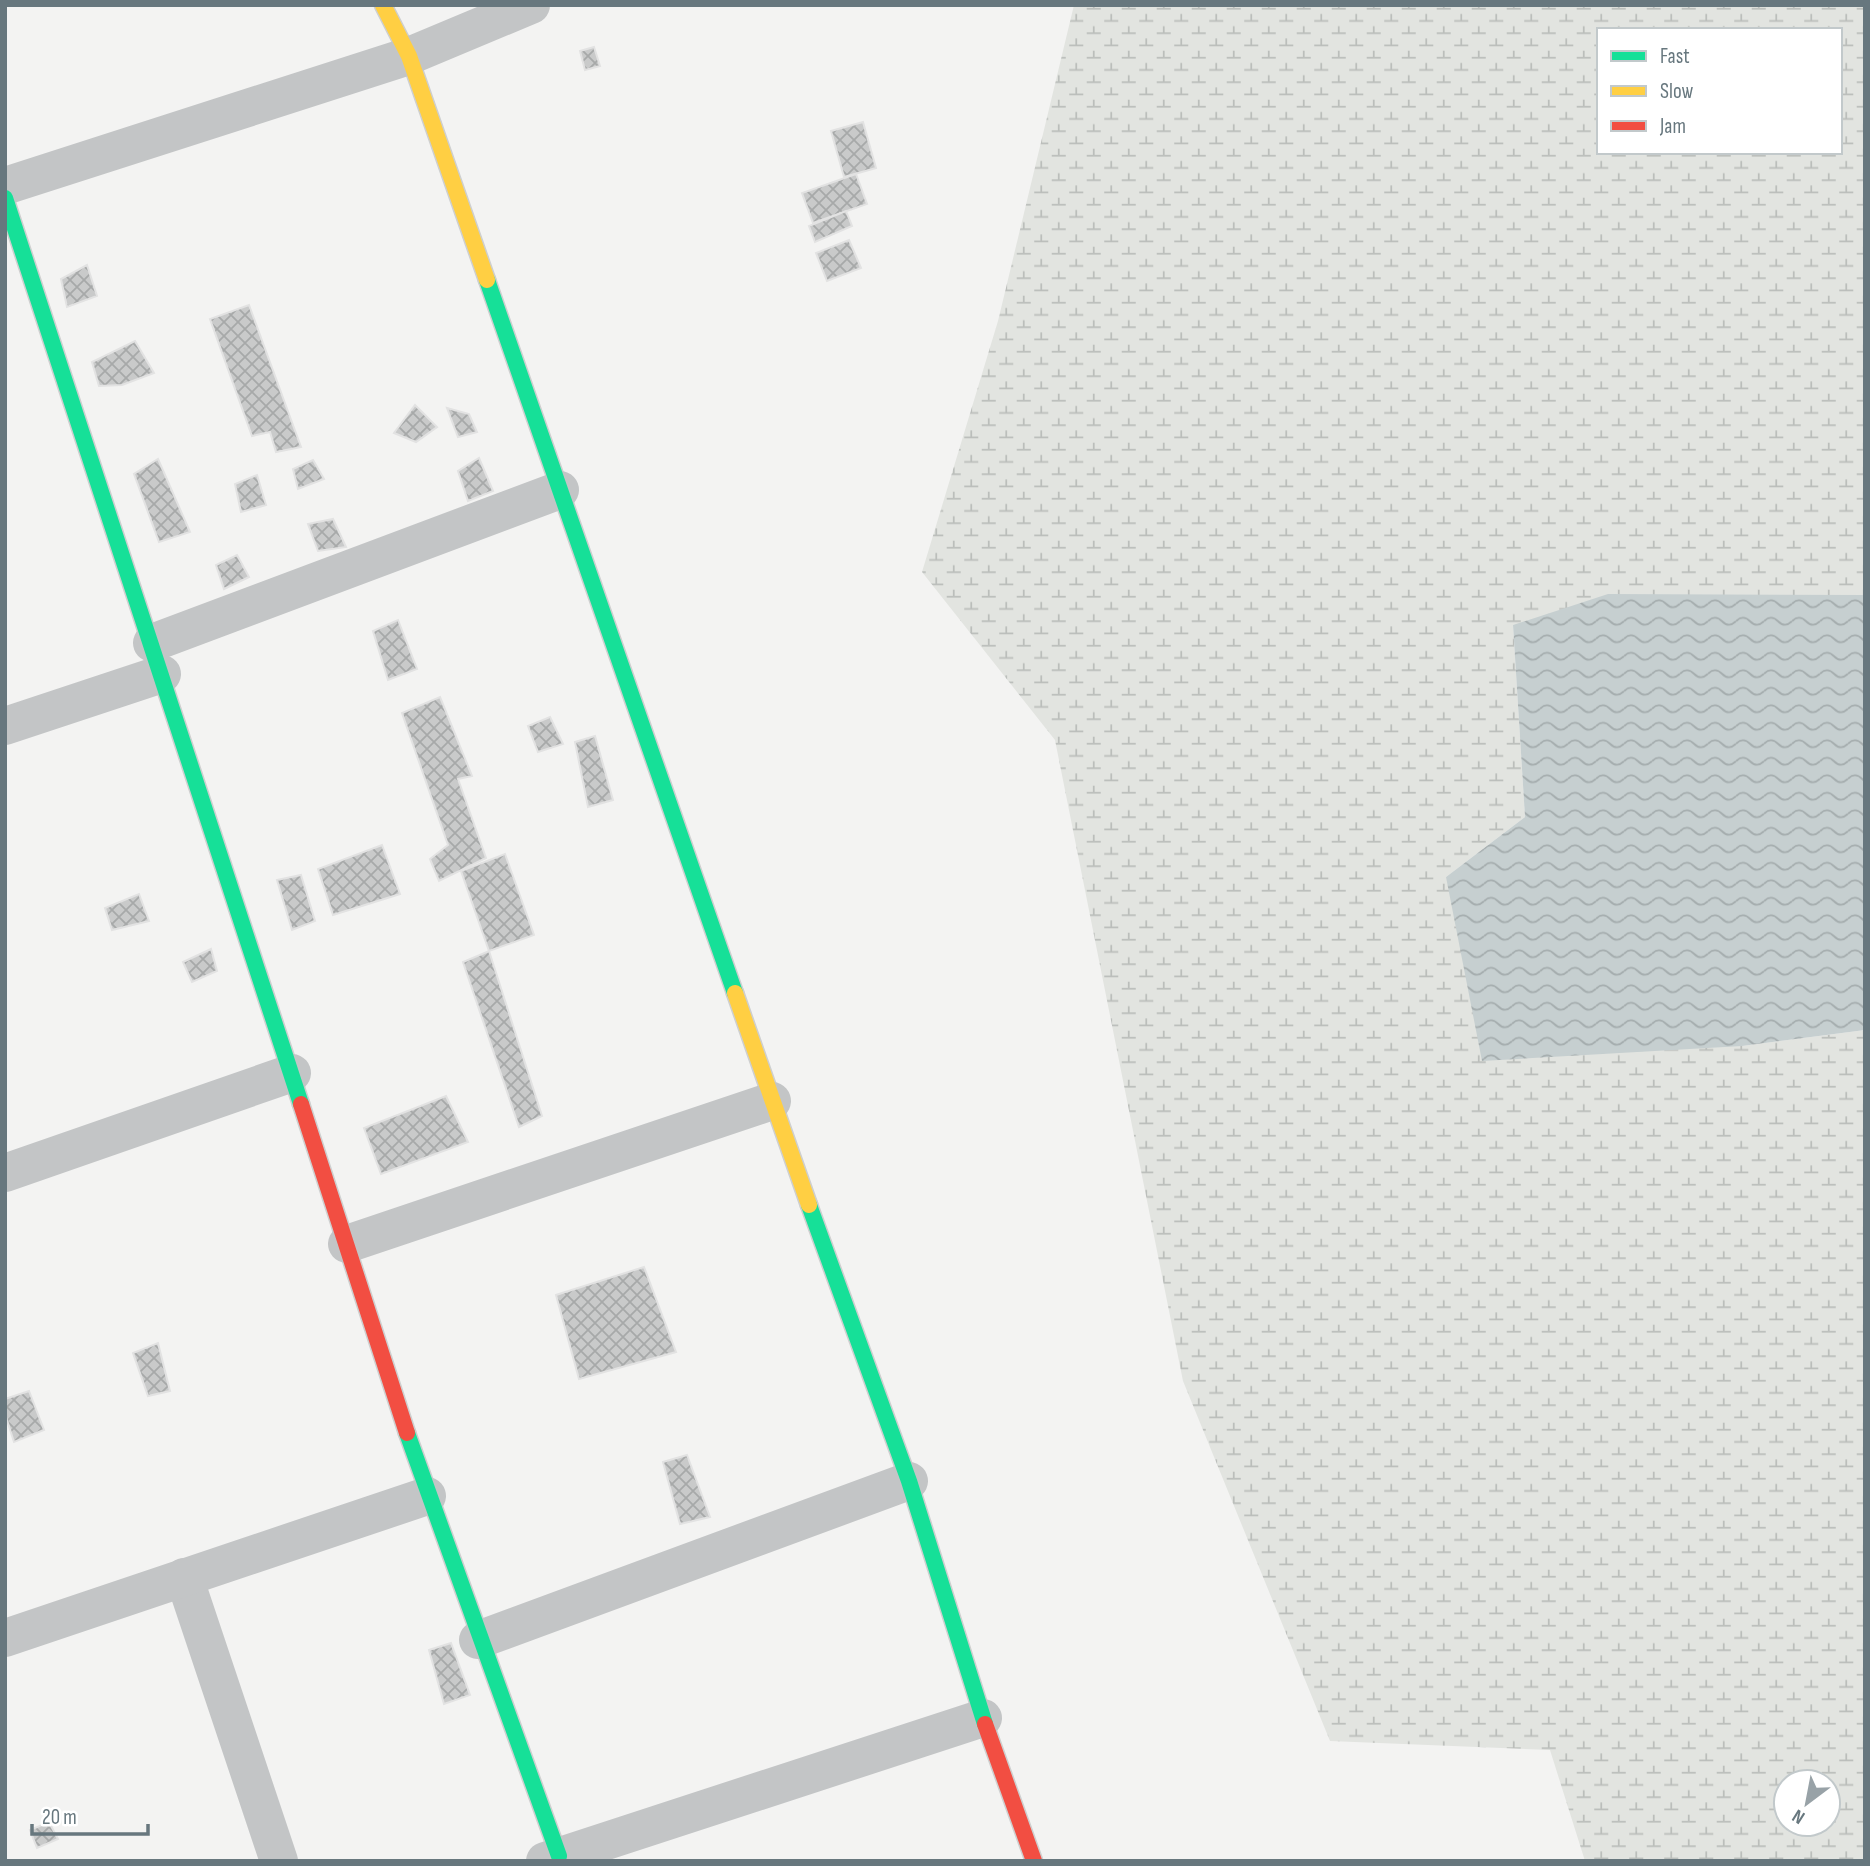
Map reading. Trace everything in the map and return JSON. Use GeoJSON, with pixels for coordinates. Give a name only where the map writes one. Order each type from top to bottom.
{"type":"FeatureCollection","features":[{"type":"Feature","properties":{"kind":"street"},"geometry":{"type":"LineString","coordinates":[[383,5],[409,56],[772,1101],[909,1481],[983,1718],[1034,1861]]}},
{"type":"Feature","properties":{"kind":"street"},"geometry":{"type":"LineString","coordinates":[[5,186],[409,56],[531,5]]}},
{"type":"Feature","properties":{"kind":"street"},"geometry":{"type":"LineString","coordinates":[[5,198],[292,1073],[427,1496],[552,1859],[983,1718]]}},
{"type":"Feature","properties":{"kind":"street"},"geometry":{"type":"LineString","coordinates":[[5,726],[157,659],[560,490]]}},
{"type":"Feature","properties":{"kind":"street"},"geometry":{"type":"LineString","coordinates":[[5,1174],[292,1073]]}},
{"type":"Feature","properties":{"kind":"street"},"geometry":{"type":"LineString","coordinates":[[347,1244],[772,1101]]}},
{"type":"Feature","properties":{"kind":"street"},"geometry":{"type":"LineString","coordinates":[[478,1640],[909,1481]]}},
{"type":"Feature","properties":{"kind":"street"},"geometry":{"type":"LineString","coordinates":[[5,1637],[427,1496]]}},
{"type":"Feature","properties":{"kind":"street"},"geometry":{"type":"LineString","coordinates":[[184,1577],[279,1861]]}},
{"type":"Feature","properties":{"kind":"green space"},"geometry":{"type":"Polygon","coordinates":[[[1074,5],[1865,5],[1865,595],[1513,625],[1525,817],[1446,877],[1742,1046],[1865,1030],[1865,1861],[1585,1861],[1550,1750],[1330,1741],[1183,1381],[1055,740],[922,572],[998,321],[1074,5]]]}},
{"type":"Feature","properties":{"kind":"water"},"geometry":{"type":"Polygon","coordinates":[[[1608,594],[1865,595],[1865,1030],[1742,1046],[1482,1061],[1446,877],[1525,817],[1513,625],[1608,594]]]}},
{"type":"Feature","properties":{"kind":"building"},"geometry":{"type":"Polygon","coordinates":[[[594,47],[600,66],[585,70],[580,51],[594,47]]]}},
{"type":"Feature","properties":{"kind":"building"},"geometry":{"type":"Polygon","coordinates":[[[863,122],[876,168],[844,177],[831,131],[863,122]]]}},
{"type":"Feature","properties":{"kind":"building"},"geometry":{"type":"Polygon","coordinates":[[[856,174],[867,204],[813,223],[802,193],[856,174]]]}},
{"type":"Feature","properties":{"kind":"building"},"geometry":{"type":"Polygon","coordinates":[[[846,211],[852,226],[815,242],[809,226],[846,211]]]}},
{"type":"Feature","properties":{"kind":"building"},"geometry":{"type":"Polygon","coordinates":[[[849,240],[861,268],[827,281],[816,253],[849,240]]]}},
{"type":"Feature","properties":{"kind":"building"},"geometry":{"type":"Polygon","coordinates":[[[87,265],[97,296],[67,307],[61,279],[87,265]]]}},
{"type":"Feature","properties":{"kind":"building"},"geometry":{"type":"Polygon","coordinates":[[[249,305],[301,447],[276,452],[270,432],[252,436],[210,319],[249,305]]]}},
{"type":"Feature","properties":{"kind":"building"},"geometry":{"type":"Polygon","coordinates":[[[135,341],[154,373],[122,385],[99,386],[92,362],[135,341]]]}},
{"type":"Feature","properties":{"kind":"building"},"geometry":{"type":"Polygon","coordinates":[[[415,405],[437,427],[416,442],[394,433],[415,405]]]}},
{"type":"Feature","properties":{"kind":"building"},"geometry":{"type":"Polygon","coordinates":[[[447,408],[469,414],[477,432],[458,437],[447,408]]]}},
{"type":"Feature","properties":{"kind":"building"},"geometry":{"type":"Polygon","coordinates":[[[479,458],[493,491],[468,501],[458,471],[479,458]]]}},
{"type":"Feature","properties":{"kind":"building"},"geometry":{"type":"Polygon","coordinates":[[[158,459],[190,532],[159,542],[134,474],[158,459]]]}},
{"type":"Feature","properties":{"kind":"building"},"geometry":{"type":"Polygon","coordinates":[[[313,460],[324,479],[298,489],[293,469],[313,460]]]}},
{"type":"Feature","properties":{"kind":"building"},"geometry":{"type":"Polygon","coordinates":[[[257,475],[266,505],[241,512],[235,484],[257,475]]]}},
{"type":"Feature","properties":{"kind":"building"},"geometry":{"type":"Polygon","coordinates":[[[333,519],[346,547],[318,551],[308,524],[333,519]]]}},
{"type":"Feature","properties":{"kind":"building"},"geometry":{"type":"Polygon","coordinates":[[[237,555],[249,577],[224,589],[216,565],[237,555]]]}},
{"type":"Feature","properties":{"kind":"building"},"geometry":{"type":"Polygon","coordinates":[[[398,620],[417,669],[388,680],[373,631],[398,620]]]}},
{"type":"Feature","properties":{"kind":"building"},"geometry":{"type":"Polygon","coordinates":[[[440,697],[472,776],[458,779],[486,858],[439,881],[430,859],[448,845],[402,713],[440,697]]]}},
{"type":"Feature","properties":{"kind":"building"},"geometry":{"type":"Polygon","coordinates":[[[550,717],[563,744],[538,752],[528,726],[550,717]]]}},
{"type":"Feature","properties":{"kind":"building"},"geometry":{"type":"Polygon","coordinates":[[[595,736],[613,800],[588,807],[575,742],[595,736]]]}},
{"type":"Feature","properties":{"kind":"building"},"geometry":{"type":"Polygon","coordinates":[[[382,845],[400,894],[333,915],[318,869],[382,845]]]}},
{"type":"Feature","properties":{"kind":"building"},"geometry":{"type":"Polygon","coordinates":[[[505,854],[534,935],[489,951],[461,871],[505,854]]]}},
{"type":"Feature","properties":{"kind":"building"},"geometry":{"type":"Polygon","coordinates":[[[301,875],[315,921],[292,930],[277,880],[301,875]]]}},
{"type":"Feature","properties":{"kind":"building"},"geometry":{"type":"Polygon","coordinates":[[[139,894],[149,921],[112,930],[105,908],[139,894]]]}},
{"type":"Feature","properties":{"kind":"building"},"geometry":{"type":"Polygon","coordinates":[[[211,949],[217,971],[192,982],[183,962],[211,949]]]}},
{"type":"Feature","properties":{"kind":"building"},"geometry":{"type":"Polygon","coordinates":[[[489,951],[542,1116],[519,1127],[463,962],[489,951]]]}},
{"type":"Feature","properties":{"kind":"building"},"geometry":{"type":"Polygon","coordinates":[[[446,1096],[468,1142],[381,1174],[364,1128],[446,1096]]]}},
{"type":"Feature","properties":{"kind":"building"},"geometry":{"type":"Polygon","coordinates":[[[644,1267],[676,1352],[579,1379],[556,1295],[644,1267]]]}},
{"type":"Feature","properties":{"kind":"building"},"geometry":{"type":"Polygon","coordinates":[[[158,1343],[170,1391],[148,1396],[133,1353],[158,1343]]]}},
{"type":"Feature","properties":{"kind":"building"},"geometry":{"type":"Polygon","coordinates":[[[29,1391],[44,1430],[14,1442],[5,1414],[5,1399],[29,1391]]]}},
{"type":"Feature","properties":{"kind":"building"},"geometry":{"type":"Polygon","coordinates":[[[687,1455],[710,1517],[680,1524],[663,1462],[687,1455]]]}},
{"type":"Feature","properties":{"kind":"building"},"geometry":{"type":"Polygon","coordinates":[[[451,1643],[470,1695],[444,1704],[429,1650],[451,1643]]]}},
{"type":"Feature","properties":{"kind":"building"},"geometry":{"type":"Polygon","coordinates":[[[49,1822],[58,1839],[37,1848],[30,1830],[49,1822]]]}},
{"type":"Feature","properties":{"kind":"traffic: fast"},"geometry":{"type":"LineString","coordinates":[[5,198],[301,1104]]}},
{"type":"Feature","properties":{"kind":"traffic: fast"},"geometry":{"type":"LineString","coordinates":[[487,280],[735,993]]}},
{"type":"Feature","properties":{"kind":"traffic: fast"},"geometry":{"type":"LineString","coordinates":[[809,1205],[909,1481],[985,1724]]}},
{"type":"Feature","properties":{"kind":"traffic: fast"},"geometry":{"type":"LineString","coordinates":[[407,1433],[559,1856]]}},
{"type":"Feature","properties":{"kind":"traffic: slow"},"geometry":{"type":"LineString","coordinates":[[383,5],[409,56],[487,280]]}},
{"type":"Feature","properties":{"kind":"traffic: slow"},"geometry":{"type":"LineString","coordinates":[[735,993],[809,1205]]}},
{"type":"Feature","properties":{"kind":"traffic: jam"},"geometry":{"type":"LineString","coordinates":[[301,1104],[407,1433]]}},
{"type":"Feature","properties":{"kind":"traffic: jam"},"geometry":{"type":"LineString","coordinates":[[985,1724],[1034,1861]]}}]}
